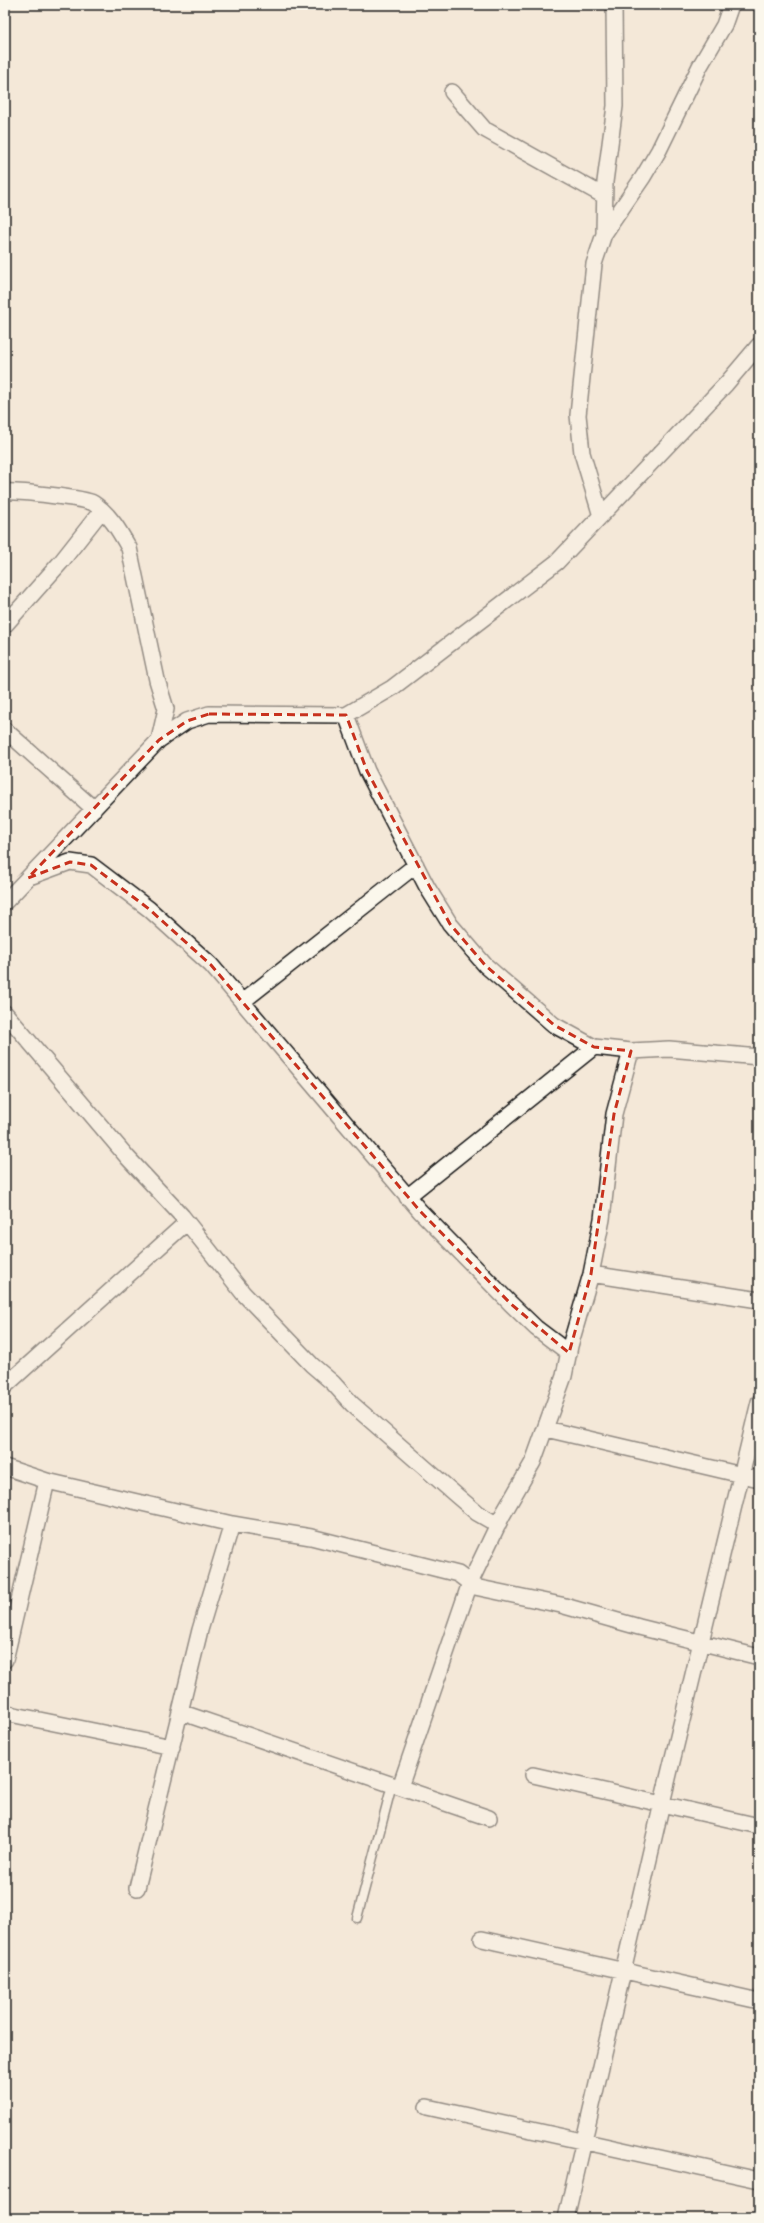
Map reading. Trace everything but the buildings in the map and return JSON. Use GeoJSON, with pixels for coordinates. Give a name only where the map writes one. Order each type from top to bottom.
{"type":"FeatureCollection","features":[{"type":"Feature","properties":{"kind":"street"},"geometry":{"type":"LineString","coordinates":[[604,234],[604,196],[614,106],[614,5]]}},
{"type":"Feature","properties":{"kind":"street"},"geometry":{"type":"LineString","coordinates":[[600,516],[582,453],[578,415],[594,264],[604,234],[643,178],[655,157],[700,66],[724,26],[731,5]]}},
{"type":"Feature","properties":{"kind":"street"},"geometry":{"type":"LineString","coordinates":[[452,92],[484,129],[604,196]]}},
{"type":"Feature","properties":{"kind":"street"},"geometry":{"type":"LineString","coordinates":[[5,902],[159,740],[187,721],[209,714],[346,714],[392,688],[557,562],[726,384],[759,345]]}},
{"type":"Feature","properties":{"kind":"street"},"geometry":{"type":"LineString","coordinates":[[5,492],[92,502],[102,510],[120,532],[131,556],[157,680],[166,709],[159,740]]}},
{"type":"Feature","properties":{"kind":"street"},"geometry":{"type":"LineString","coordinates":[[5,625],[61,562],[102,510]]}},
{"type":"Feature","properties":{"kind":"street"},"geometry":{"type":"LineString","coordinates":[[346,714],[367,771],[416,865],[450,924],[485,965],[554,1025],[594,1047],[631,1051],[668,1049],[759,1057]]}},
{"type":"Feature","properties":{"kind":"street"},"geometry":{"type":"LineString","coordinates":[[5,730],[94,809]]}},
{"type":"Feature","properties":{"kind":"street"},"geometry":{"type":"LineString","coordinates":[[28,878],[70,862],[91,865],[149,909],[210,965],[407,1197],[511,1304],[536,1328],[569,1353]]}},
{"type":"Feature","properties":{"kind":"street"},"geometry":{"type":"LineString","coordinates":[[242,1002],[416,865]]}},
{"type":"Feature","properties":{"kind":"street"},"geometry":{"type":"LineString","coordinates":[[5,1013],[102,1128],[187,1222],[243,1294],[312,1365],[333,1383],[352,1404],[456,1496],[477,1513],[498,1525]]}},
{"type":"Feature","properties":{"kind":"street"},"geometry":{"type":"LineString","coordinates":[[407,1197],[594,1047]]}},
{"type":"Feature","properties":{"kind":"street"},"geometry":{"type":"LineString","coordinates":[[396,1786],[470,1583],[498,1525],[533,1462],[564,1376],[591,1274],[602,1219],[614,1114],[631,1051]]}},
{"type":"Feature","properties":{"kind":"street"},"geometry":{"type":"LineString","coordinates":[[5,1386],[187,1222]]}},
{"type":"Feature","properties":{"kind":"street"},"geometry":{"type":"LineString","coordinates":[[591,1274],[759,1300]]}},
{"type":"Feature","properties":{"kind":"street"},"geometry":{"type":"LineString","coordinates":[[566,2218],[662,1803],[759,1402]]}},
{"type":"Feature","properties":{"kind":"street"},"geometry":{"type":"LineString","coordinates":[[546,1429],[759,1479]]}},
{"type":"Feature","properties":{"kind":"street"},"geometry":{"type":"LineString","coordinates":[[5,1467],[47,1481],[232,1524],[311,1536],[458,1574],[475,1587],[561,1604],[638,1627],[759,1657]]}},
{"type":"Feature","properties":{"kind":"street"},"geometry":{"type":"LineString","coordinates":[[5,1660],[47,1481]]}},
{"type":"Feature","properties":{"kind":"street"},"geometry":{"type":"LineString","coordinates":[[137,1888],[200,1630],[232,1524]]}},
{"type":"Feature","properties":{"kind":"street"},"geometry":{"type":"LineString","coordinates":[[180,1712],[489,1818]]}},
{"type":"Feature","properties":{"kind":"street"},"geometry":{"type":"LineString","coordinates":[[5,1713],[172,1747]]}},
{"type":"Feature","properties":{"kind":"street"},"geometry":{"type":"LineString","coordinates":[[533,1775],[759,1826]]}},
{"type":"Feature","properties":{"kind":"street"},"geometry":{"type":"LineString","coordinates":[[482,1939],[759,2002]]}},
{"type":"Feature","properties":{"kind":"street"},"geometry":{"type":"LineString","coordinates":[[426,2107],[759,2180]]}},
{"type":"Feature","properties":{"kind":"lane"},"geometry":{"type":"LineString","coordinates":[[356,1918],[396,1786]]}},
{"type":"Feature","properties":{"kind":"highlighted area"},"geometry":{"type":"Polygon","coordinates":[[[209,714],[346,715],[367,771],[450,924],[485,965],[554,1025],[594,1047],[631,1051],[614,1114],[591,1274],[569,1353],[511,1304],[420,1211],[211,965],[149,909],[91,865],[70,862],[28,878],[159,740],[187,721],[209,714]]]}}]}
